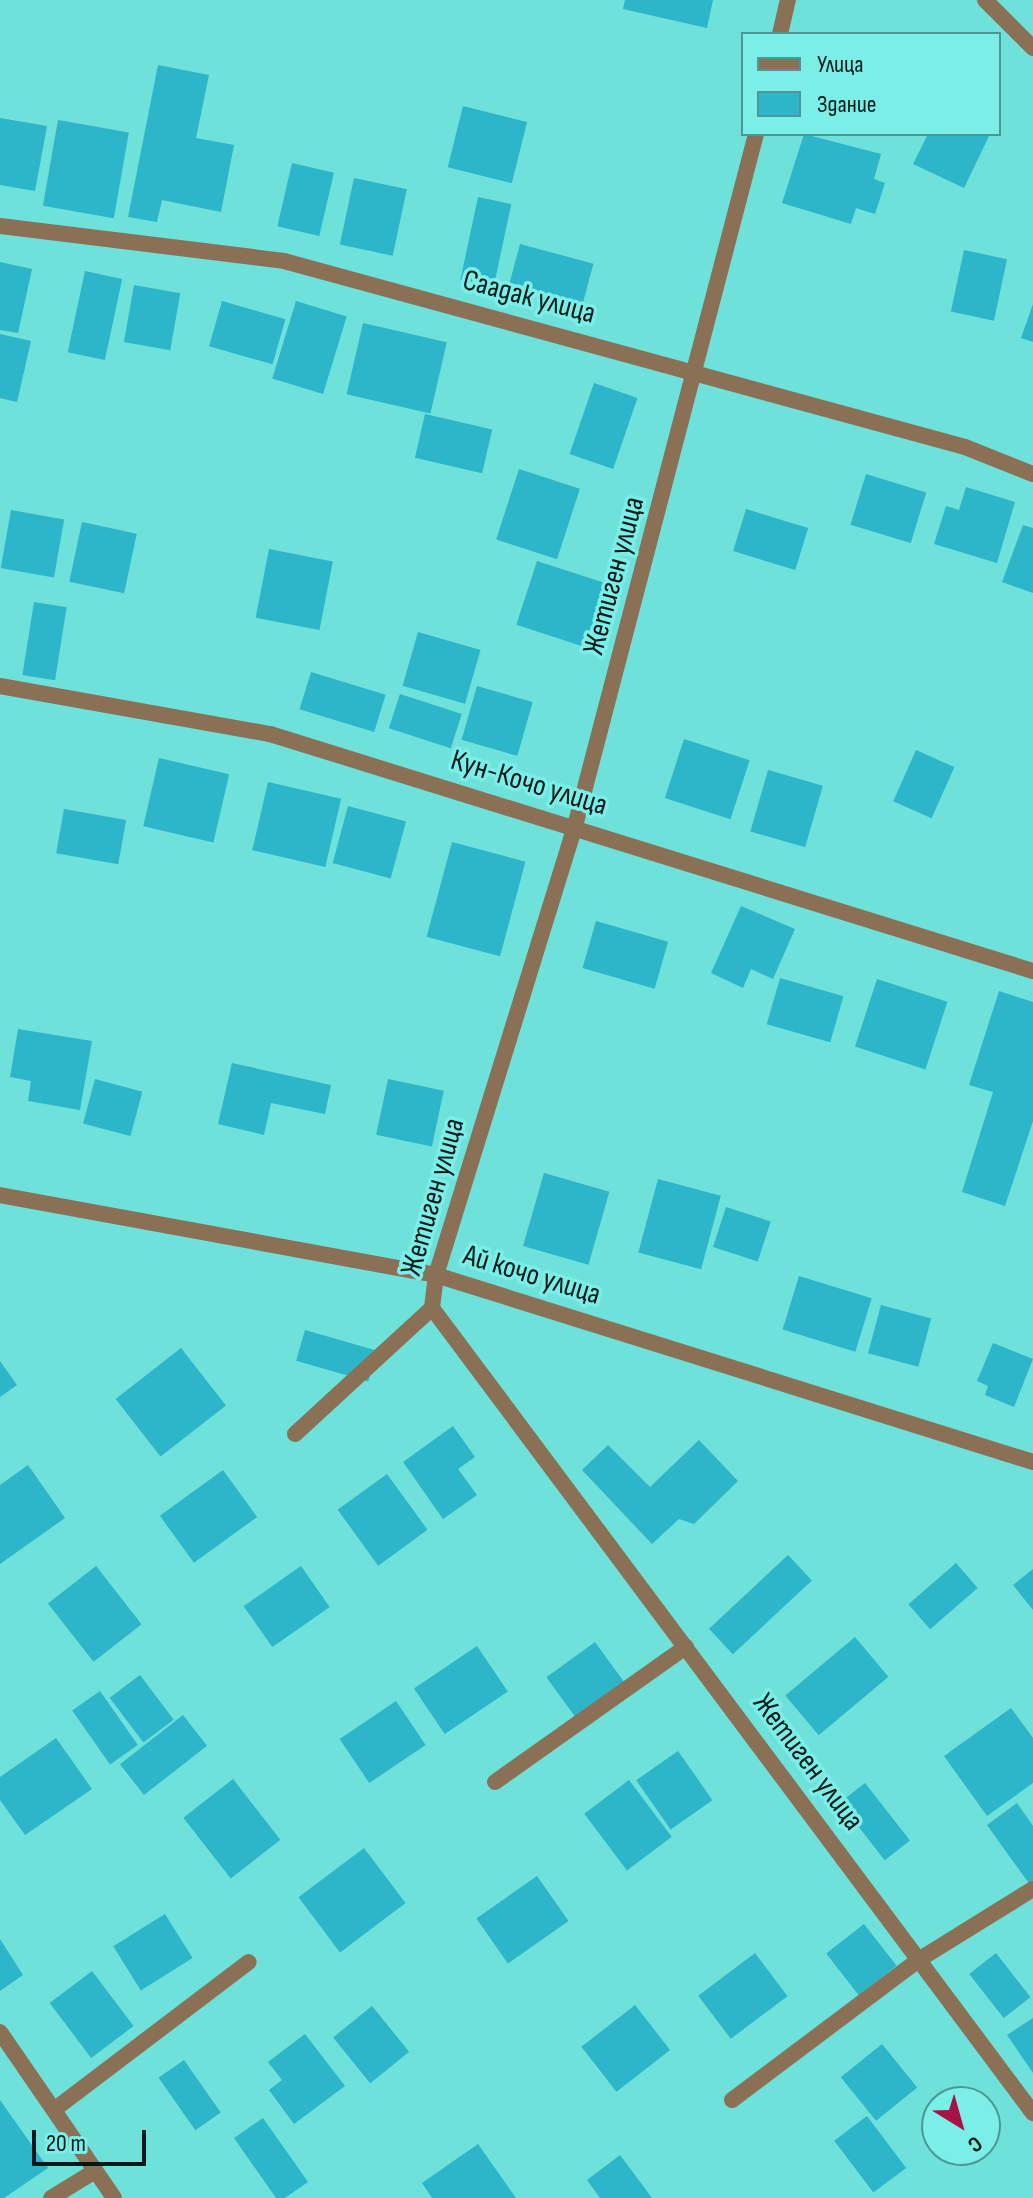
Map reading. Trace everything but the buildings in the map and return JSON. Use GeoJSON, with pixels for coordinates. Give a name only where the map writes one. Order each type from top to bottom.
{"type":"FeatureCollection","features":[{"type":"Feature","properties":{"kind":"street"},"geometry":{"type":"LineString","coordinates":[[780,32],[788,0]]}},
{"type":"Feature","properties":{"kind":"street"},"geometry":{"type":"LineString","coordinates":[[985,0],[1033,48]]}},
{"type":"Feature","properties":{"kind":"street","name":"Жетиген улица"},"geometry":{"type":"LineString","coordinates":[[756,136],[698,371],[575,826],[436,1275],[432,1308],[1033,2113]]}},
{"type":"Feature","properties":{"kind":"street","name":"Саадак улица"},"geometry":{"type":"LineString","coordinates":[[0,226],[284,261],[698,371],[965,447],[1033,474]]}},
{"type":"Feature","properties":{"kind":"street","name":"Кун-Кочо улица"},"geometry":{"type":"LineString","coordinates":[[0,686],[270,734],[575,826],[1033,971]]}},
{"type":"Feature","properties":{"kind":"street","name":"Ай кочо улица"},"geometry":{"type":"LineString","coordinates":[[0,1195],[436,1275],[1033,1462]]}},
{"type":"Feature","properties":{"kind":"street"},"geometry":{"type":"LineString","coordinates":[[295,1434],[432,1308]]}},
{"type":"Feature","properties":{"kind":"street"},"geometry":{"type":"LineString","coordinates":[[495,1782],[686,1647]]}},
{"type":"Feature","properties":{"kind":"street"},"geometry":{"type":"LineString","coordinates":[[732,2100],[920,1959],[1033,1889]]}},
{"type":"Feature","properties":{"kind":"street"},"geometry":{"type":"LineString","coordinates":[[55,2109],[249,1962]]}},
{"type":"Feature","properties":{"kind":"street"},"geometry":{"type":"LineString","coordinates":[[0,2032],[114,2198]]}},
{"type":"Feature","properties":{"kind":"street"},"geometry":{"type":"LineString","coordinates":[[51,2198],[95,2171]]}}]}
